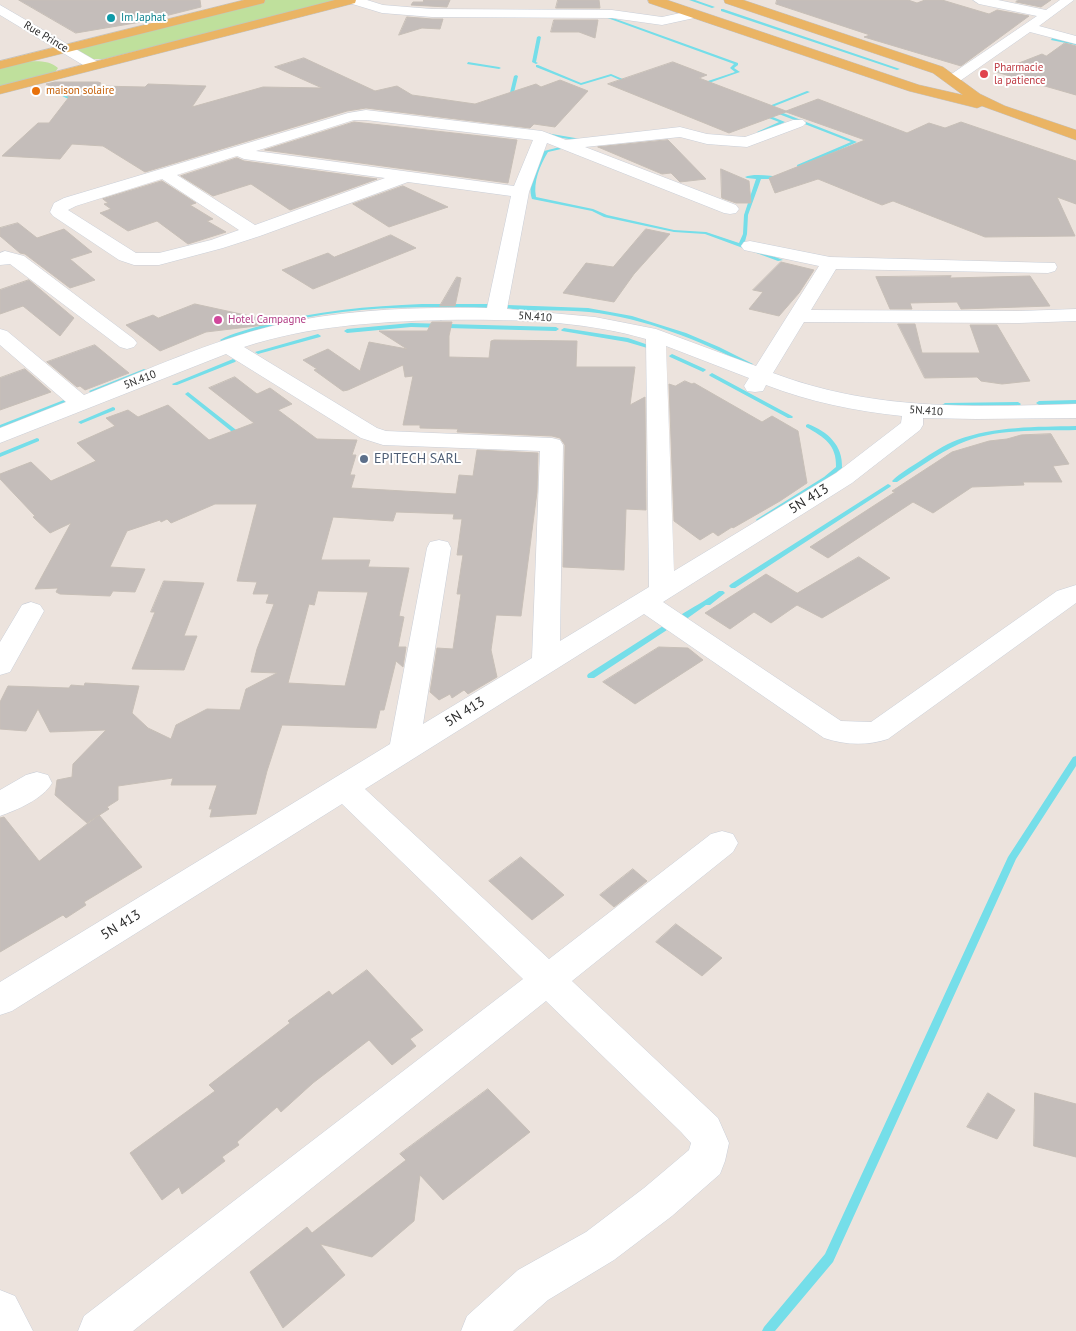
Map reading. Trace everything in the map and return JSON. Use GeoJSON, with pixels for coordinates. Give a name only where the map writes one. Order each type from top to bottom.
{"type":"FeatureCollection","features":[{"type":"Feature","properties":{"kind":"main road"},"geometry":{"type":"LineString","coordinates":[[0,65],[259,0]]}},
{"type":"Feature","properties":{"kind":"main road"},"geometry":{"type":"LineString","coordinates":[[0,90],[93,64],[350,0]]}},
{"type":"Feature","properties":{"kind":"main road"},"geometry":{"type":"LineString","coordinates":[[654,0],[914,88],[1000,109],[1076,135]]}},
{"type":"Feature","properties":{"kind":"main road"},"geometry":{"type":"LineString","coordinates":[[730,0],[938,70],[975,97],[1000,109]]}},
{"type":"Feature","properties":{"kind":"street"},"geometry":{"type":"LineString","coordinates":[[354,0],[382,9],[432,13],[612,14],[662,21],[694,14]]}},
{"type":"Feature","properties":{"kind":"street"},"geometry":{"type":"LineString","coordinates":[[978,0],[1048,14]]}},
{"type":"Feature","properties":{"kind":"street"},"geometry":{"type":"LineString","coordinates":[[952,80],[1068,0]]}},
{"type":"Feature","properties":{"kind":"street","name":"Rue Prince"},"geometry":{"type":"LineString","coordinates":[[0,10],[93,64]]}},
{"type":"Feature","properties":{"kind":"street"},"geometry":{"type":"LineString","coordinates":[[1030,28],[1076,40]]}},
{"type":"Feature","properties":{"kind":"street"},"geometry":{"type":"LineString","coordinates":[[405,176],[254,232],[159,259],[134,259],[126,256],[59,212],[60,207],[70,202],[353,116],[366,115],[542,136],[730,209]]}},
{"type":"Feature","properties":{"kind":"street"},"geometry":{"type":"LineString","coordinates":[[563,144],[680,132],[707,139],[747,142],[798,123]]}},
{"type":"Feature","properties":{"kind":"street"},"geometry":{"type":"LineString","coordinates":[[496,314],[520,192],[542,136]]}},
{"type":"Feature","properties":{"kind":"street"},"geometry":{"type":"LineString","coordinates":[[236,152],[520,192]]}},
{"type":"Feature","properties":{"kind":"street"},"geometry":{"type":"LineString","coordinates":[[163,173],[254,232]]}},
{"type":"Feature","properties":{"kind":"street"},"geometry":{"type":"LineString","coordinates":[[750,246],[830,263],[1048,267]]}},
{"type":"Feature","properties":{"kind":"street"},"geometry":{"type":"LineString","coordinates":[[0,259],[5,257],[17,260],[127,344]]}},
{"type":"Feature","properties":{"kind":"street"},"geometry":{"type":"LineString","coordinates":[[757,381],[799,316],[830,263]]}},
{"type":"Feature","properties":{"kind":"street","name":"5N.410"},"geometry":{"type":"LineString","coordinates":[[0,436],[227,346],[276,332],[331,321],[367,317],[496,314],[566,319],[622,327],[664,338],[704,360],[757,381],[788,402],[856,423],[885,426],[913,417],[1076,410]]}},
{"type":"Feature","properties":{"kind":"street"},"geometry":{"type":"LineString","coordinates":[[799,316],[1019,317],[1076,315]]}},
{"type":"Feature","properties":{"kind":"street"},"geometry":{"type":"LineString","coordinates":[[0,335],[81,403]]}},
{"type":"Feature","properties":{"kind":"street"},"geometry":{"type":"LineString","coordinates":[[664,338],[653,595],[834,731],[864,734],[878,732],[1066,597],[1076,593]]}},
{"type":"Feature","properties":{"kind":"street"},"geometry":{"type":"LineString","coordinates":[[227,346],[369,433],[383,438],[552,445],[546,662]]}},
{"type":"Feature","properties":{"kind":"street","name":"5N 413"},"geometry":{"type":"LineString","coordinates":[[0,1000],[844,478],[878,454],[913,417]]}},
{"type":"Feature","properties":{"kind":"street"},"geometry":{"type":"LineString","coordinates":[[404,750],[439,548]]}},
{"type":"Feature","properties":{"kind":"street"},"geometry":{"type":"LineString","coordinates":[[0,665],[31,611]]}},
{"type":"Feature","properties":{"kind":"street"},"geometry":{"type":"LineString","coordinates":[[0,804],[38,783]]}},
{"type":"Feature","properties":{"kind":"street"},"geometry":{"type":"LineString","coordinates":[[344,787],[694,1119],[705,1131],[710,1144],[706,1161],[658,1202],[600,1246],[533,1285],[482,1331]]}},
{"type":"Feature","properties":{"kind":"street"},"geometry":{"type":"LineString","coordinates":[[99,1331],[722,843]]}},
{"type":"Feature","properties":{"kind":"street"},"geometry":{"type":"LineString","coordinates":[[0,1312],[12,1331]]}},
{"type":"Feature","properties":{"kind":"green space"},"geometry":{"type":"Polygon","coordinates":[[[262,0],[348,0],[104,59],[86,59],[78,52],[78,50],[93,41],[262,0]]]}},
{"type":"Feature","properties":{"kind":"green space"},"geometry":{"type":"Polygon","coordinates":[[[16,62],[44,62],[58,68],[53,75],[0,89],[0,65],[16,62]]]}},
{"type":"Feature","properties":{"kind":"building"},"geometry":{"type":"Polygon","coordinates":[[[19,0],[200,0],[201,7],[141,22],[76,33],[19,0]]]}},
{"type":"Feature","properties":{"kind":"building"},"geometry":{"type":"Polygon","coordinates":[[[424,0],[450,0],[447,7],[411,5],[413,2],[423,2],[424,0]]]}},
{"type":"Feature","properties":{"kind":"building"},"geometry":{"type":"Polygon","coordinates":[[[558,0],[599,0],[600,8],[556,8],[558,0]]]}},
{"type":"Feature","properties":{"kind":"building"},"geometry":{"type":"Polygon","coordinates":[[[777,0],[908,0],[917,3],[925,0],[942,0],[989,14],[997,10],[1029,16],[961,66],[864,37],[870,35],[776,4],[777,0]]]}},
{"type":"Feature","properties":{"kind":"building"},"geometry":{"type":"Polygon","coordinates":[[[1018,0],[1051,0],[1041,7],[1016,2],[1018,0]]]}},
{"type":"Feature","properties":{"kind":"building"},"geometry":{"type":"Polygon","coordinates":[[[407,17],[443,19],[440,29],[422,28],[399,35],[407,17]]]}},
{"type":"Feature","properties":{"kind":"building"},"geometry":{"type":"Polygon","coordinates":[[[554,20],[598,20],[595,38],[579,32],[551,32],[554,20]]]}},
{"type":"Feature","properties":{"kind":"building"},"geometry":{"type":"Polygon","coordinates":[[[1065,43],[1076,46],[1076,95],[996,72],[1042,54],[1046,56],[1065,43]]]}},
{"type":"Feature","properties":{"kind":"building"},"geometry":{"type":"Polygon","coordinates":[[[304,58],[375,91],[397,86],[412,95],[475,104],[536,84],[541,87],[560,80],[588,91],[555,127],[534,124],[530,128],[366,108],[347,111],[145,172],[103,146],[72,144],[60,159],[2,156],[38,123],[49,123],[69,97],[46,84],[55,82],[98,82],[101,83],[99,86],[145,87],[148,84],[206,86],[192,107],[263,87],[322,88],[275,67],[304,58]]]}},
{"type":"Feature","properties":{"kind":"building"},"geometry":{"type":"Polygon","coordinates":[[[673,62],[707,75],[699,78],[786,111],[818,99],[907,133],[929,123],[945,128],[961,122],[1076,161],[1076,204],[1057,197],[1075,236],[985,237],[893,201],[882,205],[818,179],[775,193],[769,178],[865,140],[786,112],[729,133],[608,84],[673,62]]]}},
{"type":"Feature","properties":{"kind":"building"},"geometry":{"type":"Polygon","coordinates":[[[354,122],[517,140],[508,183],[265,150],[354,122]]]}},
{"type":"Feature","properties":{"kind":"building"},"geometry":{"type":"Polygon","coordinates":[[[668,140],[706,179],[680,182],[671,173],[662,174],[598,147],[668,140]]]}},
{"type":"Feature","properties":{"kind":"building"},"geometry":{"type":"Polygon","coordinates":[[[237,158],[244,161],[377,179],[290,210],[251,184],[213,196],[181,176],[237,158]]]}},
{"type":"Feature","properties":{"kind":"building"},"geometry":{"type":"Polygon","coordinates":[[[721,169],[749,181],[751,203],[736,203],[722,198],[721,169]]]}},
{"type":"Feature","properties":{"kind":"building"},"geometry":{"type":"Polygon","coordinates":[[[162,181],[196,203],[190,205],[213,219],[207,221],[226,232],[188,244],[157,221],[128,231],[100,213],[111,209],[104,204],[108,203],[103,199],[162,181]]]}},
{"type":"Feature","properties":{"kind":"building"},"geometry":{"type":"Polygon","coordinates":[[[403,186],[448,207],[389,227],[353,204],[403,186]]]}},
{"type":"Feature","properties":{"kind":"building"},"geometry":{"type":"Polygon","coordinates":[[[18,223],[37,238],[64,229],[92,252],[70,259],[95,280],[70,288],[25,254],[20,253],[0,236],[0,228],[18,223]]]}},
{"type":"Feature","properties":{"kind":"building"},"geometry":{"type":"Polygon","coordinates":[[[646,229],[670,234],[634,274],[614,302],[563,293],[586,263],[613,267],[646,229]]]}},
{"type":"Feature","properties":{"kind":"building"},"geometry":{"type":"Polygon","coordinates":[[[391,235],[416,248],[313,289],[282,270],[328,253],[334,257],[391,235]]]}},
{"type":"Feature","properties":{"kind":"building"},"geometry":{"type":"Polygon","coordinates":[[[781,262],[814,270],[799,293],[779,316],[749,309],[763,292],[753,290],[781,262]]]}},
{"type":"Feature","properties":{"kind":"building"},"geometry":{"type":"Polygon","coordinates":[[[951,276],[950,278],[1030,276],[1050,306],[961,309],[957,302],[910,303],[912,309],[890,309],[876,277],[951,276]]]}},
{"type":"Feature","properties":{"kind":"building"},"geometry":{"type":"Polygon","coordinates":[[[457,277],[461,278],[455,306],[440,306],[457,277]]]}},
{"type":"Feature","properties":{"kind":"building"},"geometry":{"type":"Polygon","coordinates":[[[29,280],[74,318],[60,336],[23,306],[0,314],[0,290],[29,280]]]}},
{"type":"Feature","properties":{"kind":"building","name":"Hotel Campagne"},"geometry":{"type":"Polygon","coordinates":[[[195,304],[273,321],[273,324],[206,332],[160,351],[126,325],[153,315],[158,318],[195,304]]]}},
{"type":"Feature","properties":{"kind":"building"},"geometry":{"type":"Polygon","coordinates":[[[432,322],[452,322],[449,336],[449,357],[489,358],[491,341],[494,340],[577,341],[576,367],[635,367],[630,405],[645,397],[646,510],[626,509],[624,570],[563,567],[565,445],[560,438],[552,436],[457,432],[458,429],[420,428],[420,425],[403,425],[413,376],[405,377],[403,365],[343,391],[303,360],[328,349],[360,371],[369,342],[407,349],[379,331],[427,331],[432,322]]]}},
{"type":"Feature","properties":{"kind":"building"},"geometry":{"type":"Polygon","coordinates":[[[898,324],[915,324],[922,353],[980,353],[970,325],[997,325],[1030,381],[1002,384],[981,381],[977,377],[925,378],[898,324]]]}},
{"type":"Feature","properties":{"kind":"building"},"geometry":{"type":"Polygon","coordinates":[[[95,345],[129,373],[85,390],[80,386],[77,387],[47,362],[95,345]]]}},
{"type":"Feature","properties":{"kind":"building"},"geometry":{"type":"Polygon","coordinates":[[[25,369],[51,392],[0,410],[0,378],[25,369]]]}},
{"type":"Feature","properties":{"kind":"building"},"geometry":{"type":"Polygon","coordinates":[[[235,377],[257,394],[270,388],[292,404],[278,410],[317,439],[357,440],[352,455],[356,455],[350,475],[355,475],[351,488],[456,494],[459,475],[473,476],[477,450],[538,453],[537,492],[521,616],[496,615],[491,650],[497,677],[468,694],[464,690],[452,698],[450,694],[439,700],[430,692],[437,648],[453,649],[461,594],[457,594],[463,555],[457,555],[462,519],[453,519],[454,514],[396,512],[393,521],[333,517],[321,560],[370,560],[368,567],[409,568],[399,616],[404,617],[398,647],[406,647],[403,667],[396,661],[384,710],[380,710],[376,728],[282,725],[256,814],[210,817],[212,809],[209,809],[217,785],[171,785],[173,778],[118,786],[118,800],[107,807],[109,809],[87,823],[55,795],[57,780],[72,777],[73,764],[106,730],[50,732],[38,709],[26,731],[0,729],[0,702],[8,686],[69,688],[71,685],[84,686],[85,683],[139,686],[132,713],[148,728],[171,739],[176,725],[207,709],[240,710],[246,689],[277,673],[251,672],[257,649],[274,604],[266,603],[269,594],[253,594],[257,582],[237,581],[257,504],[215,504],[171,523],[167,519],[161,522],[160,520],[127,531],[110,567],[145,569],[135,592],[113,591],[110,596],[60,594],[56,592],[58,588],[35,589],[71,523],[50,533],[33,517],[35,516],[0,479],[0,474],[31,462],[51,481],[96,461],[77,443],[115,426],[106,418],[128,410],[138,417],[168,405],[209,440],[254,423],[209,388],[235,377]],[[318,591],[314,605],[309,604],[288,683],[345,686],[368,592],[318,591]]]}},
{"type":"Feature","properties":{"kind":"building"},"geometry":{"type":"Polygon","coordinates":[[[685,381],[694,383],[762,422],[772,416],[798,431],[807,483],[780,501],[718,536],[713,532],[700,540],[674,521],[669,384],[675,386],[685,381]]]}},
{"type":"Feature","properties":{"kind":"building"},"geometry":{"type":"Polygon","coordinates":[[[1051,434],[1069,464],[1053,466],[1062,482],[1023,482],[1024,485],[972,487],[933,513],[913,502],[828,558],[810,547],[895,492],[892,491],[952,452],[989,441],[1021,435],[1051,434]]]}},
{"type":"Feature","properties":{"kind":"building"},"geometry":{"type":"Polygon","coordinates":[[[859,557],[890,578],[822,618],[797,605],[771,623],[754,612],[730,629],[705,613],[766,574],[797,593],[859,557]]]}},
{"type":"Feature","properties":{"kind":"building"},"geometry":{"type":"Polygon","coordinates":[[[164,581],[204,583],[184,636],[197,636],[184,670],[132,669],[155,612],[151,612],[164,581]]]}},
{"type":"Feature","properties":{"kind":"building"},"geometry":{"type":"Polygon","coordinates":[[[659,647],[688,648],[703,660],[635,704],[603,682],[659,647]]]}},
{"type":"Feature","properties":{"kind":"building"},"geometry":{"type":"Polygon","coordinates":[[[99,815],[142,867],[84,902],[86,905],[66,918],[63,915],[0,952],[0,818],[4,817],[39,861],[99,815]]]}},
{"type":"Feature","properties":{"kind":"building"},"geometry":{"type":"Polygon","coordinates":[[[521,857],[564,895],[532,920],[489,881],[521,857]]]}},
{"type":"Feature","properties":{"kind":"building"},"geometry":{"type":"Polygon","coordinates":[[[633,869],[647,881],[614,907],[600,895],[633,869]]]}},
{"type":"Feature","properties":{"kind":"building"},"geometry":{"type":"Polygon","coordinates":[[[676,924],[722,958],[702,976],[656,942],[676,924]]]}},
{"type":"Feature","properties":{"kind":"building"},"geometry":{"type":"Polygon","coordinates":[[[367,970],[423,1030],[410,1039],[416,1046],[392,1065],[369,1040],[313,1083],[281,1112],[277,1107],[237,1142],[239,1145],[222,1157],[225,1161],[182,1194],[179,1187],[162,1200],[130,1153],[215,1091],[209,1085],[290,1023],[288,1021],[329,991],[332,995],[367,970]]]}},
{"type":"Feature","properties":{"kind":"building"},"geometry":{"type":"Polygon","coordinates":[[[488,1089],[530,1132],[443,1200],[420,1175],[414,1221],[372,1257],[320,1244],[345,1275],[283,1328],[250,1272],[307,1227],[312,1233],[406,1160],[400,1154],[488,1089]]]}},
{"type":"Feature","properties":{"kind":"building"},"geometry":{"type":"Polygon","coordinates":[[[988,1093],[1015,1110],[997,1139],[967,1127],[988,1093]]]}},
{"type":"Feature","properties":{"kind":"building"},"geometry":{"type":"Polygon","coordinates":[[[1035,1093],[1076,1104],[1076,1157],[1034,1146],[1035,1093]]]}},
{"type":"Feature","properties":{"kind":"waterway"},"geometry":{"type":"LineString","coordinates":[[691,0],[713,7]]}},
{"type":"Feature","properties":{"kind":"waterway"},"geometry":{"type":"LineString","coordinates":[[722,10],[898,69]]}},
{"type":"Feature","properties":{"kind":"waterway"},"geometry":{"type":"LineString","coordinates":[[603,15],[737,64],[732,68],[738,72],[703,84],[705,85]]}},
{"type":"Feature","properties":{"kind":"waterway"},"geometry":{"type":"LineString","coordinates":[[536,63],[534,62],[539,37]]}},
{"type":"Feature","properties":{"kind":"waterway"},"geometry":{"type":"LineString","coordinates":[[1052,39],[1076,44]]}},
{"type":"Feature","properties":{"kind":"waterway"},"geometry":{"type":"LineString","coordinates":[[468,63],[499,68]]}},
{"type":"Feature","properties":{"kind":"waterway"},"geometry":{"type":"LineString","coordinates":[[537,66],[581,84],[611,75],[630,83]]}},
{"type":"Feature","properties":{"kind":"waterway"},"geometry":{"type":"LineString","coordinates":[[510,101],[516,76]]}},
{"type":"Feature","properties":{"kind":"waterway"},"geometry":{"type":"LineString","coordinates":[[55,90],[71,99],[76,99]]}},
{"type":"Feature","properties":{"kind":"waterway"},"geometry":{"type":"LineString","coordinates":[[766,108],[808,92]]}},
{"type":"Feature","properties":{"kind":"waterway"},"geometry":{"type":"LineString","coordinates":[[772,110],[855,142],[799,166],[801,174]]}},
{"type":"Feature","properties":{"kind":"waterway"},"geometry":{"type":"LineString","coordinates":[[759,133],[783,122],[762,114]]}},
{"type":"Feature","properties":{"kind":"waterway"},"geometry":{"type":"LineString","coordinates":[[546,134],[581,140]]}},
{"type":"Feature","properties":{"kind":"waterway"},"geometry":{"type":"LineString","coordinates":[[568,146],[546,151],[540,161],[534,181],[534,198],[593,210],[606,216],[674,231],[706,233],[741,246]]}},
{"type":"Feature","properties":{"kind":"waterway"},"geometry":{"type":"LineString","coordinates":[[747,177],[759,177]]}},
{"type":"Feature","properties":{"kind":"waterway"},"geometry":{"type":"LineString","coordinates":[[741,246],[745,234],[746,215],[759,177]]}},
{"type":"Feature","properties":{"kind":"waterway"},"geometry":{"type":"LineString","coordinates":[[759,177],[780,178]]}},
{"type":"Feature","properties":{"kind":"waterway"},"geometry":{"type":"LineString","coordinates":[[741,246],[780,260]]}},
{"type":"Feature","properties":{"kind":"waterway"},"geometry":{"type":"LineString","coordinates":[[223,340],[288,320],[321,314],[422,305],[490,306]]}},
{"type":"Feature","properties":{"kind":"waterway"},"geometry":{"type":"LineString","coordinates":[[507,307],[588,310],[632,318],[684,334],[750,364]]}},
{"type":"Feature","properties":{"kind":"waterway"},"geometry":{"type":"LineString","coordinates":[[347,331],[411,325],[556,329]]}},
{"type":"Feature","properties":{"kind":"waterway"},"geometry":{"type":"LineString","coordinates":[[564,330],[628,340],[654,348]]}},
{"type":"Feature","properties":{"kind":"waterway"},"geometry":{"type":"LineString","coordinates":[[258,352],[318,336]]}},
{"type":"Feature","properties":{"kind":"waterway"},"geometry":{"type":"LineString","coordinates":[[672,356],[703,370]]}},
{"type":"Feature","properties":{"kind":"waterway"},"geometry":{"type":"LineString","coordinates":[[175,384],[233,361]]}},
{"type":"Feature","properties":{"kind":"waterway"},"geometry":{"type":"LineString","coordinates":[[92,391],[144,371]]}},
{"type":"Feature","properties":{"kind":"waterway"},"geometry":{"type":"LineString","coordinates":[[712,375],[790,417]]}},
{"type":"Feature","properties":{"kind":"waterway"},"geometry":{"type":"LineString","coordinates":[[188,394],[204,407]]}},
{"type":"Feature","properties":{"kind":"waterway"},"geometry":{"type":"LineString","coordinates":[[0,427],[69,400]]}},
{"type":"Feature","properties":{"kind":"waterway"},"geometry":{"type":"LineString","coordinates":[[1039,403],[1076,402]]}},
{"type":"Feature","properties":{"kind":"waterway"},"geometry":{"type":"LineString","coordinates":[[945,405],[1018,404]]}},
{"type":"Feature","properties":{"kind":"waterway"},"geometry":{"type":"LineString","coordinates":[[81,422],[113,409]]}},
{"type":"Feature","properties":{"kind":"waterway"},"geometry":{"type":"LineString","coordinates":[[207,409],[238,434]]}},
{"type":"Feature","properties":{"kind":"waterway"},"geometry":{"type":"LineString","coordinates":[[759,520],[839,468],[838,453],[835,447],[827,438],[808,426]]}},
{"type":"Feature","properties":{"kind":"waterway"},"geometry":{"type":"LineString","coordinates":[[895,481],[942,450],[972,437],[1001,431],[1076,428]]}},
{"type":"Feature","properties":{"kind":"waterway"},"geometry":{"type":"LineString","coordinates":[[0,455],[37,440]]}},
{"type":"Feature","properties":{"kind":"waterway"},"geometry":{"type":"LineString","coordinates":[[819,530],[888,486]]}},
{"type":"Feature","properties":{"kind":"waterway"},"geometry":{"type":"LineString","coordinates":[[806,539],[817,532]]}},
{"type":"Feature","properties":{"kind":"waterway"},"geometry":{"type":"LineString","coordinates":[[733,586],[804,540]]}},
{"type":"Feature","properties":{"kind":"waterway"},"geometry":{"type":"LineString","coordinates":[[707,603],[721,593]]}},
{"type":"Feature","properties":{"kind":"waterway"},"geometry":{"type":"LineString","coordinates":[[682,618],[702,605]]}},
{"type":"Feature","properties":{"kind":"waterway"},"geometry":{"type":"LineString","coordinates":[[591,676],[666,628]]}},
{"type":"Feature","properties":{"kind":"waterway"},"geometry":{"type":"LineString","coordinates":[[768,1331],[829,1258],[1012,857],[1076,759]]}},
{"type":"Feature","properties":{"kind":"place","name":"Im Japhat"},"geometry":{"type":"Point","coordinates":[111,18]}},
{"type":"Feature","properties":{"kind":"place","name":"Pharmacie la patience"},"geometry":{"type":"Point","coordinates":[984,74]}},
{"type":"Feature","properties":{"kind":"place","name":"maison solaire"},"geometry":{"type":"Point","coordinates":[36,91]}},
{"type":"Feature","properties":{"kind":"place","name":"Hotel Campagne"},"geometry":{"type":"Point","coordinates":[218,320]}},
{"type":"Feature","properties":{"kind":"place","name":"EPITECH SARL"},"geometry":{"type":"Point","coordinates":[364,459]}}]}
